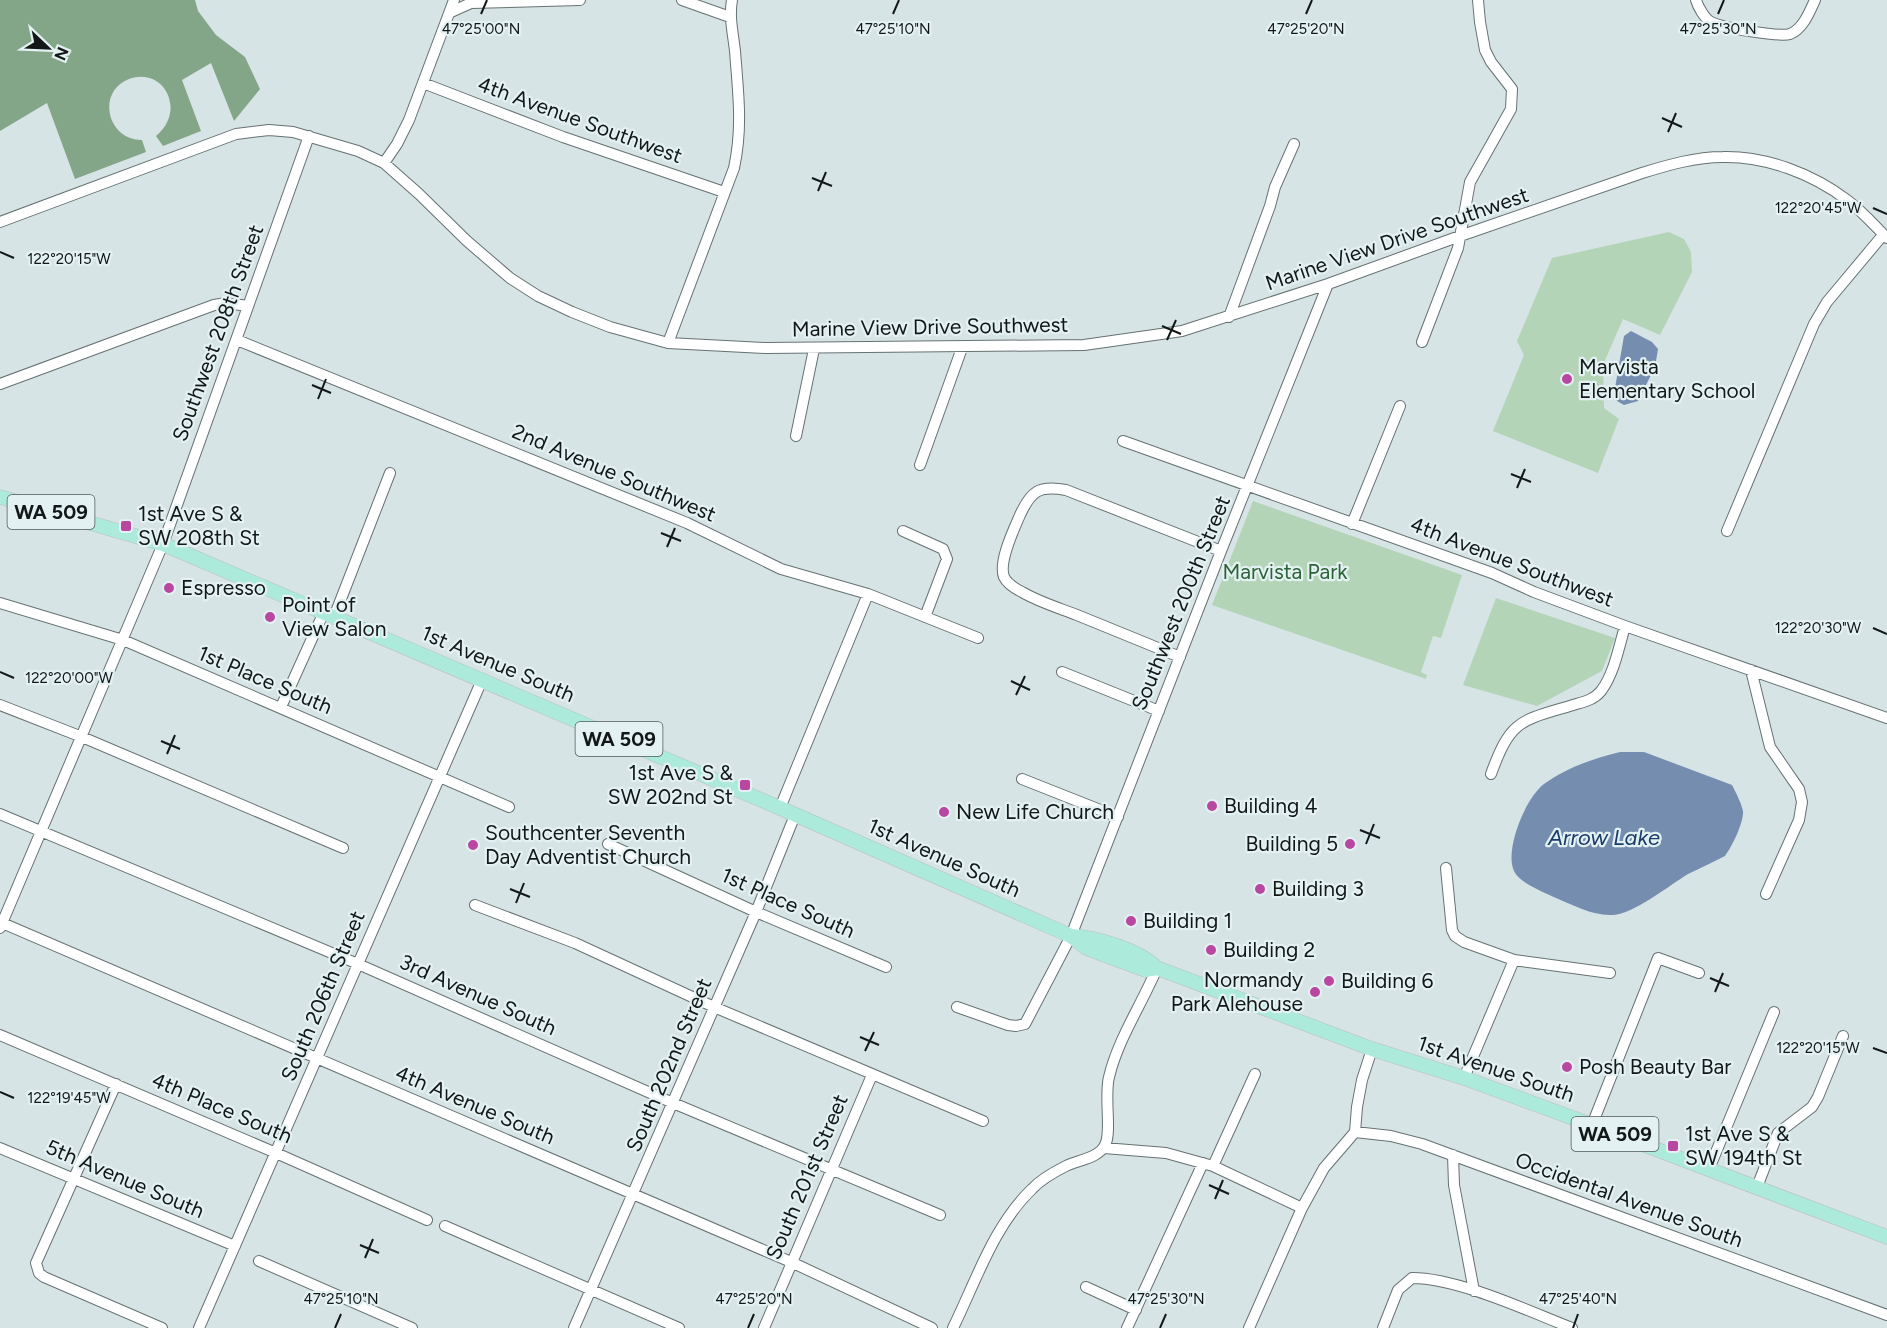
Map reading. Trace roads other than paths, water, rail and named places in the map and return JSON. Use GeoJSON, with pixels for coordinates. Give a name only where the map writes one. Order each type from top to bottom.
{"type":"FeatureCollection","features":[{"type":"Feature","properties":{"kind":"main road","name":"1st Avenue South"},"geometry":{"type":"LineString","coordinates":[[0,497],[163,544],[780,808],[1071,936],[1086,948],[1145,970],[1157,968],[1372,1048],[1464,1078],[1887,1237]]}},
{"type":"Feature","properties":{"kind":"street"},"geometry":{"type":"LineString","coordinates":[[384,163],[398,144],[409,120],[454,0]]}},
{"type":"Feature","properties":{"kind":"street"},"geometry":{"type":"LineString","coordinates":[[451,12],[471,3],[580,0]]}},
{"type":"Feature","properties":{"kind":"street"},"geometry":{"type":"LineString","coordinates":[[682,0],[730,17]]}},
{"type":"Feature","properties":{"kind":"street"},"geometry":{"type":"LineString","coordinates":[[668,343],[734,168],[739,145],[741,120],[730,17],[732,0]]}},
{"type":"Feature","properties":{"kind":"street"},"geometry":{"type":"LineString","coordinates":[[1422,342],[1458,248],[1470,182],[1505,122],[1513,99],[1512,89],[1491,62],[1485,50],[1478,0]]}},
{"type":"Feature","properties":{"kind":"street"},"geometry":{"type":"LineString","coordinates":[[1696,0],[1696,4],[1709,22],[1725,28],[1784,34],[1791,33],[1800,26],[1815,0]]}},
{"type":"Feature","properties":{"kind":"street","name":"4th Avenue Southwest"},"geometry":{"type":"LineString","coordinates":[[423,83],[563,137],[724,192]]}},
{"type":"Feature","properties":{"kind":"street","name":"Marine View Drive Southwest"},"geometry":{"type":"LineString","coordinates":[[0,222],[236,134],[269,130],[309,136],[358,151],[384,163],[467,242],[510,278],[528,290],[572,312],[610,327],[668,343],[814,349],[1084,345],[1182,331],[1328,284],[1662,167],[1693,159],[1723,157],[1766,162],[1807,176],[1846,199],[1885,236]]}},
{"type":"Feature","properties":{"kind":"street","name":"Southwest 208th Street"},"geometry":{"type":"LineString","coordinates":[[1,924],[163,544],[309,136]]}},
{"type":"Feature","properties":{"kind":"street"},"geometry":{"type":"LineString","coordinates":[[1230,317],[1275,187],[1294,144]]}},
{"type":"Feature","properties":{"kind":"street"},"geometry":{"type":"LineString","coordinates":[[1727,531],[1814,324],[1827,302],[1885,236]]}},
{"type":"Feature","properties":{"kind":"street","name":"Southwest 200th Street"},"geometry":{"type":"LineString","coordinates":[[957,1007],[1008,1025],[1025,1024],[1071,936],[1328,284]]}},
{"type":"Feature","properties":{"kind":"street"},"geometry":{"type":"LineString","coordinates":[[0,384],[214,305],[226,303],[248,306]]}},
{"type":"Feature","properties":{"kind":"street","name":"2nd Avenue Southwest"},"geometry":{"type":"LineString","coordinates":[[237,340],[687,523],[781,569],[868,594],[978,638]]}},
{"type":"Feature","properties":{"kind":"street"},"geometry":{"type":"LineString","coordinates":[[920,465],[962,348]]}},
{"type":"Feature","properties":{"kind":"street"},"geometry":{"type":"LineString","coordinates":[[796,436],[814,349]]}},
{"type":"Feature","properties":{"kind":"street"},"geometry":{"type":"LineString","coordinates":[[1352,524],[1400,406]]}},
{"type":"Feature","properties":{"kind":"street","name":"4th Avenue Southwest"},"geometry":{"type":"LineString","coordinates":[[1123,441],[1492,573],[1533,592],[1625,626],[1887,718]]}},
{"type":"Feature","properties":{"kind":"street"},"geometry":{"type":"LineString","coordinates":[[281,707],[329,615],[390,473]]}},
{"type":"Feature","properties":{"kind":"street"},"geometry":{"type":"LineString","coordinates":[[1180,657],[1022,592],[1004,577],[1005,554],[1027,501],[1034,493],[1052,487],[1066,490],[1221,551]]}},
{"type":"Feature","properties":{"kind":"street"},"geometry":{"type":"LineString","coordinates":[[903,531],[943,549],[947,554],[948,559],[925,617]]}},
{"type":"Feature","properties":{"kind":"street"},"geometry":{"type":"LineString","coordinates":[[780,808],[868,594]]}},
{"type":"Feature","properties":{"kind":"street","name":"1st Place South"},"geometry":{"type":"LineString","coordinates":[[0,603],[123,640],[508,807]]}},
{"type":"Feature","properties":{"kind":"street"},"geometry":{"type":"LineString","coordinates":[[1491,774],[1502,745],[1520,724],[1590,700],[1600,692],[1608,679],[1625,626]]}},
{"type":"Feature","properties":{"kind":"street"},"geometry":{"type":"LineString","coordinates":[[1751,670],[1770,747],[1799,789],[1802,802],[1799,820],[1766,894]]}},
{"type":"Feature","properties":{"kind":"street"},"geometry":{"type":"LineString","coordinates":[[1062,672],[1159,711]]}},
{"type":"Feature","properties":{"kind":"street","name":"South 206th Street"},"geometry":{"type":"LineString","coordinates":[[199,1328],[482,680]]}},
{"type":"Feature","properties":{"kind":"street"},"geometry":{"type":"LineString","coordinates":[[0,705],[82,737],[343,848]]}},
{"type":"Feature","properties":{"kind":"street"},"geometry":{"type":"LineString","coordinates":[[1022,779],[1118,817]]}},
{"type":"Feature","properties":{"kind":"street","name":"3rd Avenue South"},"geometry":{"type":"LineString","coordinates":[[0,814],[358,964],[673,1103],[940,1215]]}},
{"type":"Feature","properties":{"kind":"street","name":"South 202nd Street"},"geometry":{"type":"LineString","coordinates":[[574,1328],[756,912],[795,815]]}},
{"type":"Feature","properties":{"kind":"street","name":"1st Place South"},"geometry":{"type":"LineString","coordinates":[[608,844],[756,912],[886,968]]}},
{"type":"Feature","properties":{"kind":"street"},"geometry":{"type":"LineString","coordinates":[[1446,868],[1452,930],[1455,936],[1464,942],[1514,960],[1610,973]]}},
{"type":"Feature","properties":{"kind":"street"},"geometry":{"type":"LineString","coordinates":[[475,905],[575,943],[714,1007],[983,1121]]}},
{"type":"Feature","properties":{"kind":"street","name":"4th Avenue South"},"geometry":{"type":"LineString","coordinates":[[1,924],[791,1262],[932,1328]]}},
{"type":"Feature","properties":{"kind":"street"},"geometry":{"type":"LineString","coordinates":[[1592,1125],[1658,958],[1699,973]]}},
{"type":"Feature","properties":{"kind":"street"},"geometry":{"type":"LineString","coordinates":[[1464,1078],[1514,960]]}},
{"type":"Feature","properties":{"kind":"street"},"geometry":{"type":"LineString","coordinates":[[1104,1148],[1108,1134],[1106,1097],[1109,1077],[1116,1056],[1157,968]]}},
{"type":"Feature","properties":{"kind":"street"},"geometry":{"type":"LineString","coordinates":[[1709,1169],[1774,1012]]}},
{"type":"Feature","properties":{"kind":"street","name":"4th Place South"},"geometry":{"type":"LineString","coordinates":[[0,1035],[427,1220]]}},
{"type":"Feature","properties":{"kind":"street"},"geometry":{"type":"LineString","coordinates":[[1757,1187],[1778,1133],[1807,1112],[1815,1102],[1843,1036]]}},
{"type":"Feature","properties":{"kind":"street"},"geometry":{"type":"LineString","coordinates":[[1249,1328],[1302,1208],[1324,1168],[1355,1132],[1362,1080],[1372,1048]]}},
{"type":"Feature","properties":{"kind":"street"},"geometry":{"type":"LineString","coordinates":[[1126,1328],[1255,1074]]}},
{"type":"Feature","properties":{"kind":"street","name":"South 201st Street"},"geometry":{"type":"LineString","coordinates":[[764,1328],[872,1075]]}},
{"type":"Feature","properties":{"kind":"street"},"geometry":{"type":"LineString","coordinates":[[116,1084],[36,1263],[39,1273],[44,1277],[162,1328]]}},
{"type":"Feature","properties":{"kind":"street","name":"Occidental Avenue South"},"geometry":{"type":"LineString","coordinates":[[1355,1132],[1391,1136],[1453,1155],[1887,1316]]}},
{"type":"Feature","properties":{"kind":"street","name":"5th Avenue South"},"geometry":{"type":"LineString","coordinates":[[0,1148],[235,1246]]}},
{"type":"Feature","properties":{"kind":"street"},"geometry":{"type":"LineString","coordinates":[[953,1328],[989,1254],[1018,1203],[1035,1186],[1056,1171],[1104,1148],[1166,1153],[1208,1164],[1302,1208]]}},
{"type":"Feature","properties":{"kind":"street"},"geometry":{"type":"LineString","coordinates":[[1453,1155],[1454,1185],[1474,1291]]}},
{"type":"Feature","properties":{"kind":"street"},"geometry":{"type":"LineString","coordinates":[[445,1226],[679,1328]]}},
{"type":"Feature","properties":{"kind":"street"},"geometry":{"type":"LineString","coordinates":[[259,1261],[391,1324],[412,1328]]}},
{"type":"Feature","properties":{"kind":"street"},"geometry":{"type":"LineString","coordinates":[[1383,1328],[1398,1290],[1412,1278],[1434,1280],[1474,1291],[1572,1328]]}},
{"type":"Feature","properties":{"kind":"street"},"geometry":{"type":"LineString","coordinates":[[1086,1287],[1136,1310]]}},
{"type":"Feature","properties":{"kind":"water"},"geometry":{"type":"Polygon","coordinates":[[[1631,331],[1652,342],[1658,349],[1655,367],[1638,401],[1624,405],[1617,401],[1614,394],[1624,336],[1631,331]]]}},
{"type":"Feature","properties":{"kind":"water","name":"Arrow Lake"},"geometry":{"type":"Polygon","coordinates":[[[1620,752],[1644,752],[1732,785],[1741,804],[1743,816],[1737,834],[1725,856],[1688,874],[1630,910],[1620,914],[1605,915],[1576,907],[1526,883],[1514,871],[1512,850],[1518,824],[1530,800],[1544,784],[1580,764],[1620,752]]]}},
{"type":"Feature","properties":{"kind":"place","name":"Marvista Elementary School"},"geometry":{"type":"Point","coordinates":[1567,379]}},
{"type":"Feature","properties":{"kind":"place","name":"1st Ave S & SW 208th St"},"geometry":{"type":"Point","coordinates":[126,526]}},
{"type":"Feature","properties":{"kind":"place","name":"Espresso"},"geometry":{"type":"Point","coordinates":[169,588]}},
{"type":"Feature","properties":{"kind":"place","name":"Point of View Salon"},"geometry":{"type":"Point","coordinates":[270,617]}},
{"type":"Feature","properties":{"kind":"place","name":"1st Ave S & SW 202nd St"},"geometry":{"type":"Point","coordinates":[745,785]}},
{"type":"Feature","properties":{"kind":"place","name":"Building 4"},"geometry":{"type":"Point","coordinates":[1212,806]}},
{"type":"Feature","properties":{"kind":"place","name":"New Life Church"},"geometry":{"type":"Point","coordinates":[944,812]}},
{"type":"Feature","properties":{"kind":"place","name":"Building 5"},"geometry":{"type":"Point","coordinates":[1350,844]}},
{"type":"Feature","properties":{"kind":"place","name":"Southcenter Seventh Day Adventist Church"},"geometry":{"type":"Point","coordinates":[473,845]}},
{"type":"Feature","properties":{"kind":"place","name":"Building 3"},"geometry":{"type":"Point","coordinates":[1260,889]}},
{"type":"Feature","properties":{"kind":"place","name":"Building 1"},"geometry":{"type":"Point","coordinates":[1131,921]}},
{"type":"Feature","properties":{"kind":"place","name":"Building 2"},"geometry":{"type":"Point","coordinates":[1211,950]}},
{"type":"Feature","properties":{"kind":"place","name":"Building 6"},"geometry":{"type":"Point","coordinates":[1329,981]}},
{"type":"Feature","properties":{"kind":"place","name":"Normandy Park Alehouse"},"geometry":{"type":"Point","coordinates":[1315,992]}},
{"type":"Feature","properties":{"kind":"place","name":"Posh Beauty Bar"},"geometry":{"type":"Point","coordinates":[1567,1067]}},
{"type":"Feature","properties":{"kind":"place","name":"1st Ave S & SW 194th St"},"geometry":{"type":"Point","coordinates":[1673,1146]}},
{"type":"Feature","properties":{"kind":"park label","name":"Marvista Park"},"geometry":{"type":"Point","coordinates":[1285,572]}}]}
